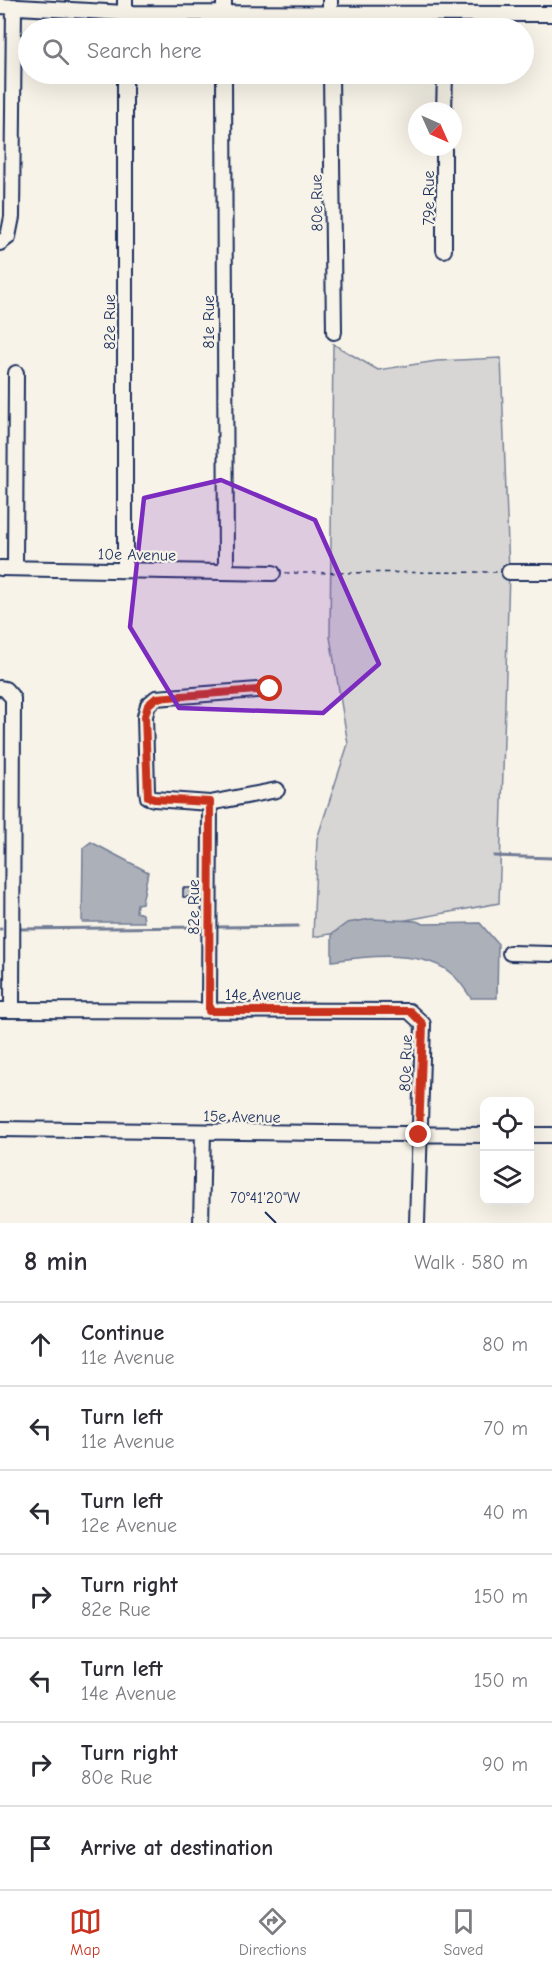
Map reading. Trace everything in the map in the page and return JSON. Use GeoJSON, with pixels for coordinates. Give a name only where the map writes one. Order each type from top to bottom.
{"type":"FeatureCollection","features":[{"type":"Feature","properties":{"kind":"street"},"geometry":{"type":"LineString","coordinates":[[330,0],[330,18]]}},
{"type":"Feature","properties":{"kind":"street"},"geometry":{"type":"LineString","coordinates":[[0,243],[8,237],[12,217],[7,6],[224,7],[302,18]]}},
{"type":"Feature","properties":{"kind":"street"},"geometry":{"type":"LineString","coordinates":[[498,18],[552,14]]}},
{"type":"Feature","properties":{"kind":"street","name":"82e Rue"},"geometry":{"type":"LineString","coordinates":[[125,84],[125,570]]}},
{"type":"Feature","properties":{"kind":"street","name":"81e Rue"},"geometry":{"type":"LineString","coordinates":[[224,84],[226,571]]}},
{"type":"Feature","properties":{"kind":"street","name":"80e Rue"},"geometry":{"type":"LineString","coordinates":[[331,84],[334,332]]}},
{"type":"Feature","properties":{"kind":"street"},"geometry":{"type":"LineString","coordinates":[[444,102],[445,84]]}},
{"type":"Feature","properties":{"kind":"street","name":"79e Rue"},"geometry":{"type":"LineString","coordinates":[[444,156],[444,250]]}},
{"type":"Feature","properties":{"kind":"street"},"geometry":{"type":"LineString","coordinates":[[15,373],[15,568]]}},
{"type":"Feature","properties":{"kind":"street","name":"10e Avenue"},"geometry":{"type":"LineString","coordinates":[[0,568],[273,573]]}},
{"type":"Feature","properties":{"kind":"street"},"geometry":{"type":"LineString","coordinates":[[509,572],[552,572]]}},
{"type":"Feature","properties":{"kind":"street"},"geometry":{"type":"LineString","coordinates":[[0,688],[6,689],[13,698],[6,1010]]}},
{"type":"Feature","properties":{"kind":"street"},"geometry":{"type":"LineString","coordinates":[[270,689],[156,698],[148,705],[145,716],[148,797],[210,802],[277,790]]}},
{"type":"Feature","properties":{"kind":"street","name":"82e Rue"},"geometry":{"type":"LineString","coordinates":[[209,1011],[210,802]]}},
{"type":"Feature","properties":{"kind":"street"},"geometry":{"type":"LineString","coordinates":[[510,954],[552,954]]}},
{"type":"Feature","properties":{"kind":"street","name":"14e Avenue"},"geometry":{"type":"LineString","coordinates":[[6,1010],[410,1011],[416,1015]]}},
{"type":"Feature","properties":{"kind":"street","name":"80e Rue"},"geometry":{"type":"LineString","coordinates":[[416,1015],[423,1024],[417,1223]]}},
{"type":"Feature","properties":{"kind":"street","name":"15e Avenue"},"geometry":{"type":"LineString","coordinates":[[0,1129],[480,1135]]}},
{"type":"Feature","properties":{"kind":"street"},"geometry":{"type":"LineString","coordinates":[[201,1223],[202,1132]]}},
{"type":"Feature","properties":{"kind":"street"},"geometry":{"type":"LineString","coordinates":[[534,1136],[552,1135]]}},
{"type":"Feature","properties":{"kind":"path"},"geometry":{"type":"LineString","coordinates":[[273,573],[509,572]]}},
{"type":"Feature","properties":{"kind":"highlighted area"},"geometry":{"type":"Polygon","coordinates":[[[221,480],[315,520],[379,664],[323,713],[179,708],[130,627],[144,498],[221,480]]]}},
{"type":"Feature","properties":{"kind":"shaded area"},"geometry":{"type":"Polygon","coordinates":[[[333,344],[378,370],[437,361],[501,358],[509,572],[499,903],[313,937],[317,839],[348,744],[330,637],[333,344]]]}},
{"type":"Feature","properties":{"kind":"shaded area"},"geometry":{"type":"Polygon","coordinates":[[[91,842],[148,872],[142,903],[137,904],[136,912],[143,914],[144,922],[82,922],[83,848],[91,842]]]}},
{"type":"Feature","properties":{"kind":"shaded area"},"geometry":{"type":"Polygon","coordinates":[[[371,919],[416,921],[424,924],[480,923],[498,944],[497,998],[471,998],[454,976],[442,967],[413,958],[379,956],[332,961],[332,934],[347,923],[371,919]]]}},
{"type":"Feature","properties":{"kind":"building"},"geometry":{"type":"Polygon","coordinates":[[[183,888],[198,888],[198,897],[183,897],[183,888]]]}},
{"type":"Feature","properties":{"kind":"waterway"},"geometry":{"type":"LineString","coordinates":[[494,856],[552,858]]}},
{"type":"Feature","properties":{"kind":"waterway"},"geometry":{"type":"LineString","coordinates":[[217,927],[298,926]]}},
{"type":"Feature","properties":{"kind":"waterway"},"geometry":{"type":"LineString","coordinates":[[16,929],[202,927]]}},
{"type":"Feature","properties":{"kind":"route"},"geometry":{"type":"LineString","coordinates":[[270,689],[156,698],[148,705],[145,716],[148,797],[210,802],[209,1011],[410,1011],[423,1024],[419,1135]]}}]}
